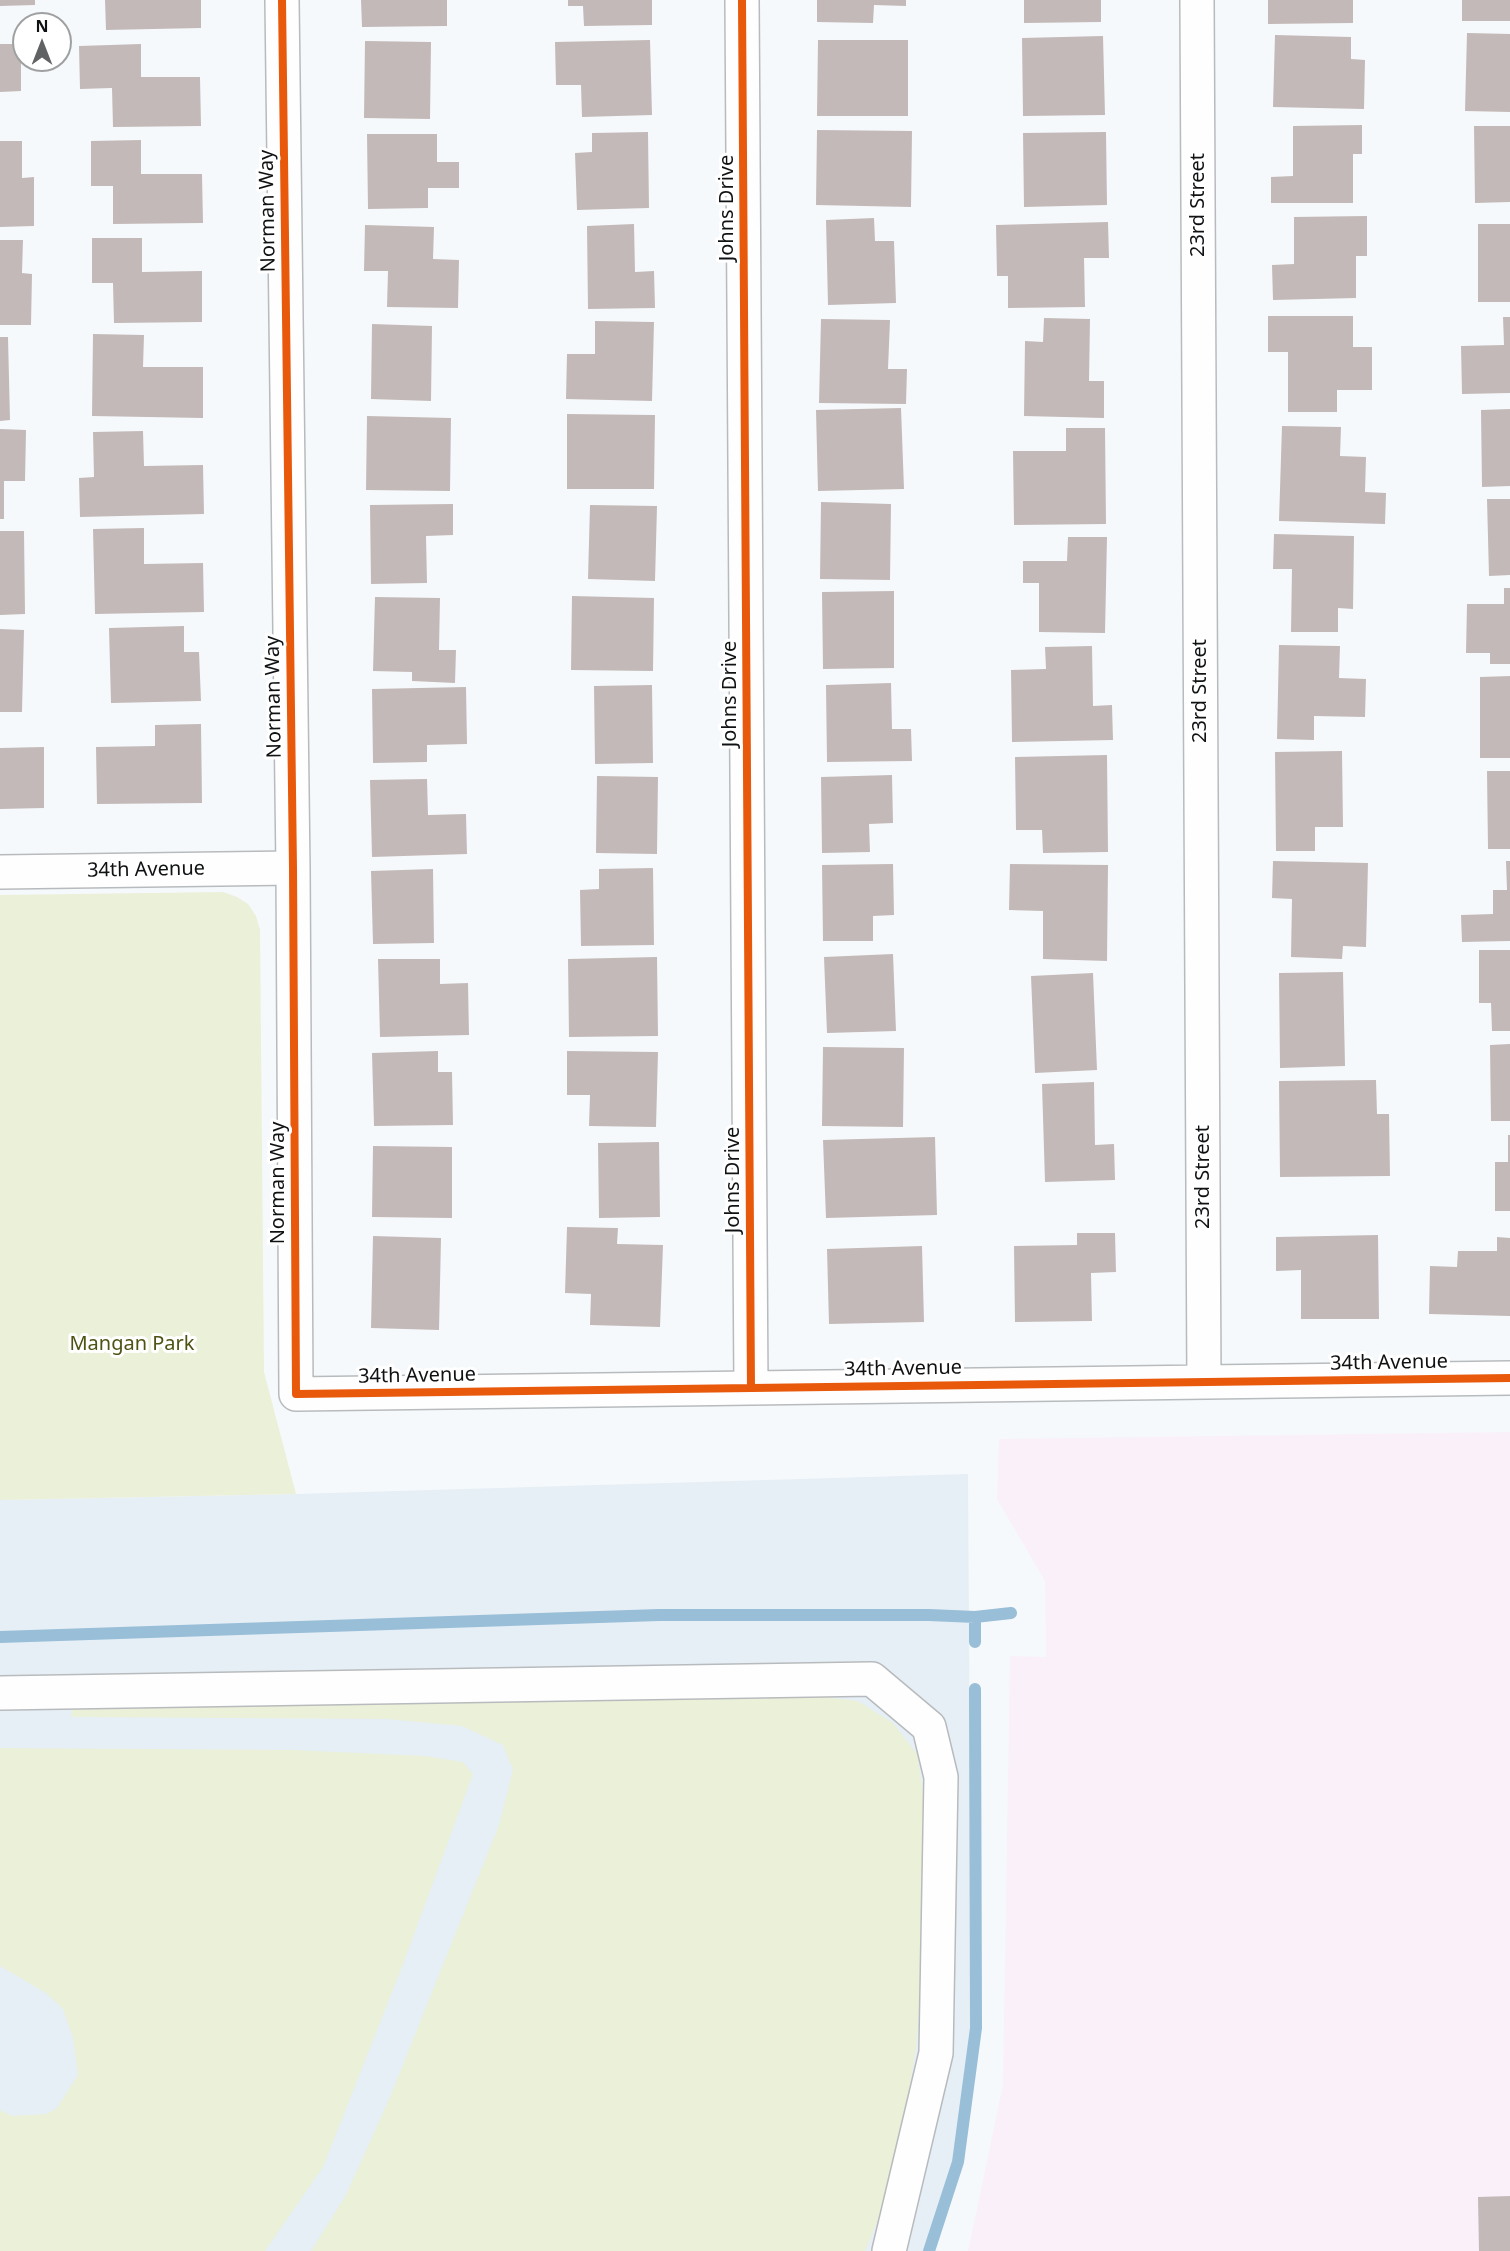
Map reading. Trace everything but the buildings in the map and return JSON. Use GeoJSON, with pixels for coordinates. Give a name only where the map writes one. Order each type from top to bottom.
{"type":"FeatureCollection","features":[{"type":"Feature","properties":{"kind":"street","name":"Norman Way"},"geometry":{"type":"LineString","coordinates":[[282,0],[296,1394]]}},
{"type":"Feature","properties":{"kind":"street","name":"Johns Drive"},"geometry":{"type":"LineString","coordinates":[[742,0],[751,1388]]}},
{"type":"Feature","properties":{"kind":"street","name":"23rd Street"},"geometry":{"type":"LineString","coordinates":[[1197,0],[1204,1382]]}},
{"type":"Feature","properties":{"kind":"street","name":"34th Avenue"},"geometry":{"type":"LineString","coordinates":[[0,872],[292,868]]}},
{"type":"Feature","properties":{"kind":"street","name":"34th Avenue"},"geometry":{"type":"LineString","coordinates":[[296,1394],[1510,1378]]}},
{"type":"Feature","properties":{"kind":"street"},"geometry":{"type":"LineString","coordinates":[[0,1693],[872,1679],[929,1727],[940,1778],[936,2053],[889,2251]]}},
{"type":"Feature","properties":{"kind":"shaded area"},"geometry":{"type":"Polygon","coordinates":[[[1510,1432],[1510,2251],[968,2251],[1003,2085],[1010,1656],[1046,1657],[1045,1581],[997,1499],[999,1439],[1510,1432]]]}},
{"type":"Feature","properties":{"kind":"shaded area"},"geometry":{"type":"Polygon","coordinates":[[[968,1474],[972,2081],[934,2251],[0,2251],[0,1500],[296,1494],[968,1474]]]}},
{"type":"Feature","properties":{"kind":"green space","name":"Mangan Park"},"geometry":{"type":"Polygon","coordinates":[[[223,892],[248,904],[256,916],[260,930],[264,1372],[296,1494],[0,1500],[0,895],[223,892]]]}},
{"type":"Feature","properties":{"kind":"green space"},"geometry":{"type":"Polygon","coordinates":[[[799,1694],[858,1701],[893,1723],[917,1754],[924,1799],[922,1965],[916,2049],[901,2138],[878,2220],[865,2251],[311,2251],[346,2195],[390,2097],[499,1825],[513,1770],[503,1745],[462,1726],[387,1719],[71,1717],[72,1709],[799,1694]]]}},
{"type":"Feature","properties":{"kind":"green space"},"geometry":{"type":"Polygon","coordinates":[[[0,1748],[294,1750],[425,1756],[463,1762],[473,1774],[402,1967],[323,2167],[265,2251],[0,2251],[0,2110],[12,2116],[46,2114],[57,2108],[78,2075],[73,2038],[63,2009],[46,1993],[0,1966],[0,1748]]]}},
{"type":"Feature","properties":{"kind":"waterway"},"geometry":{"type":"LineString","coordinates":[[0,1637],[659,1615],[975,1617],[1011,1613]]}},
{"type":"Feature","properties":{"kind":"waterway"},"geometry":{"type":"LineString","coordinates":[[975,1617],[975,1642]]}},
{"type":"Feature","properties":{"kind":"waterway"},"geometry":{"type":"LineString","coordinates":[[929,2251],[958,2162],[976,2028],[975,1689]]}},
{"type":"Feature","properties":{"kind":"cycle path"},"geometry":{"type":"LineString","coordinates":[[282,0],[293,868],[296,1394],[1510,1378]]}},
{"type":"Feature","properties":{"kind":"cycle path"},"geometry":{"type":"LineString","coordinates":[[742,0],[751,1388]]}}]}
